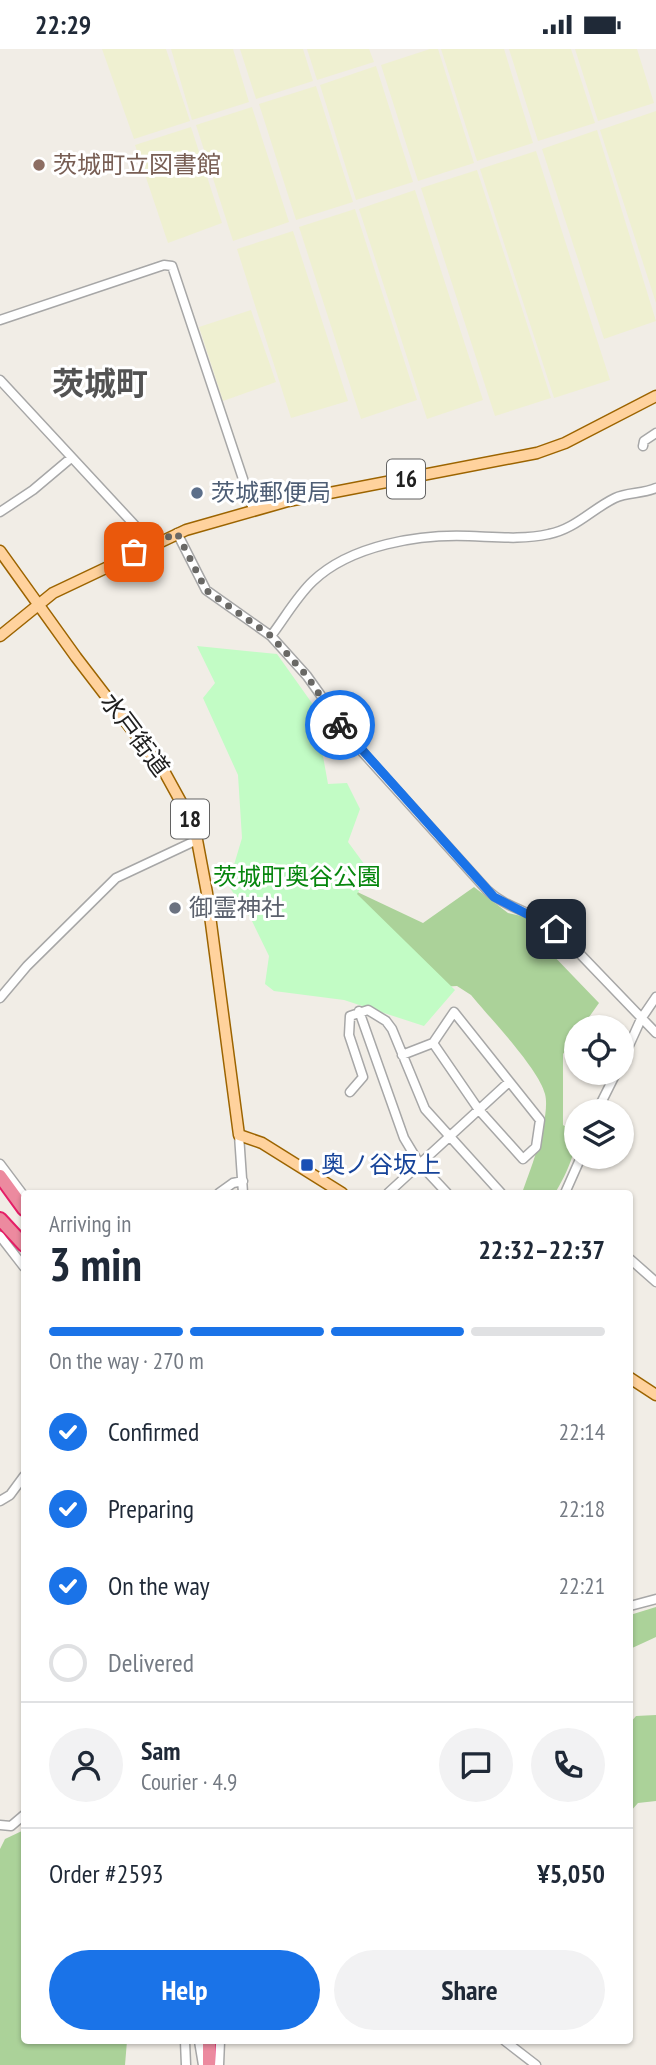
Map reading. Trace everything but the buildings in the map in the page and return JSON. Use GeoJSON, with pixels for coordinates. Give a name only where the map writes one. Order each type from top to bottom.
{"type":"FeatureCollection","features":[{"type":"Feature","properties":{"kind":"highway"},"geometry":{"type":"LineString","coordinates":[[0,1176],[21,1205]]}},
{"type":"Feature","properties":{"kind":"highway"},"geometry":{"type":"LineString","coordinates":[[0,1189],[21,1217]]}},
{"type":"Feature","properties":{"kind":"highway"},"geometry":{"type":"LineString","coordinates":[[0,1219],[21,1242]]}},
{"type":"Feature","properties":{"kind":"highway"},"geometry":{"type":"LineString","coordinates":[[209,2044],[209,2065]]}},
{"type":"Feature","properties":{"kind":"main road","name":"16"},"geometry":{"type":"LineString","coordinates":[[39,602],[177,533],[253,509],[537,453],[575,438],[656,395]]}},
{"type":"Feature","properties":{"kind":"main road","name":"水戸街道"},"geometry":{"type":"LineString","coordinates":[[0,551],[165,773],[181,800],[197,841],[239,1135]]}},
{"type":"Feature","properties":{"kind":"main road"},"geometry":{"type":"LineString","coordinates":[[0,636],[39,602]]}},
{"type":"Feature","properties":{"kind":"main road"},"geometry":{"type":"LineString","coordinates":[[239,1135],[262,1143],[337,1190]]}},
{"type":"Feature","properties":{"kind":"main road"},"geometry":{"type":"LineString","coordinates":[[633,1380],[656,1395]]}},
{"type":"Feature","properties":{"kind":"street"},"geometry":{"type":"LineString","coordinates":[[0,320],[164,265],[172,266],[253,509]]}},
{"type":"Feature","properties":{"kind":"street"},"geometry":{"type":"LineString","coordinates":[[0,380],[142,533],[149,545]]}},
{"type":"Feature","properties":{"kind":"street"},"geometry":{"type":"LineString","coordinates":[[643,446],[644,441],[656,433]]}},
{"type":"Feature","properties":{"kind":"street"},"geometry":{"type":"LineString","coordinates":[[0,512],[33,490],[71,458]]}},
{"type":"Feature","properties":{"kind":"street"},"geometry":{"type":"LineString","coordinates":[[271,636],[313,580],[367,550],[409,538],[469,536],[510,540],[550,534],[567,528],[618,497],[641,495],[656,488]]}},
{"type":"Feature","properties":{"kind":"street"},"geometry":{"type":"LineString","coordinates":[[177,533],[206,590],[271,636],[307,676],[357,746],[487,890],[505,904],[539,918],[556,929],[656,1033]]}},
{"type":"Feature","properties":{"kind":"street"},"geometry":{"type":"LineString","coordinates":[[0,998],[27,965],[116,878],[197,841]]}},
{"type":"Feature","properties":{"kind":"street"},"geometry":{"type":"LineString","coordinates":[[634,1034],[656,997]]}},
{"type":"Feature","properties":{"kind":"street"},"geometry":{"type":"LineString","coordinates":[[350,1092],[363,1077],[349,1035],[350,1016],[368,1010],[386,1021],[425,1109],[498,1190]]}},
{"type":"Feature","properties":{"kind":"street"},"geometry":{"type":"LineString","coordinates":[[359,1011],[404,1138],[419,1163],[444,1190]]}},
{"type":"Feature","properties":{"kind":"street"},"geometry":{"type":"LineString","coordinates":[[402,1055],[433,1043],[454,1012],[540,1119],[536,1147],[523,1159],[479,1110],[433,1043]]}},
{"type":"Feature","properties":{"kind":"street"},"geometry":{"type":"LineString","coordinates":[[391,1190],[509,1082]]}},
{"type":"Feature","properties":{"kind":"street","name":"水戸街道"},"geometry":{"type":"LineString","coordinates":[[239,1135],[243,1190]]}},
{"type":"Feature","properties":{"kind":"street"},"geometry":{"type":"LineString","coordinates":[[0,1164],[21,1192]]}},
{"type":"Feature","properties":{"kind":"street"},"geometry":{"type":"LineString","coordinates":[[566,1190],[576,1169]]}},
{"type":"Feature","properties":{"kind":"street"},"geometry":{"type":"LineString","coordinates":[[223,1190],[233,1183],[243,1181]]}},
{"type":"Feature","properties":{"kind":"street"},"geometry":{"type":"LineString","coordinates":[[0,1236],[21,1263]]}},
{"type":"Feature","properties":{"kind":"street"},"geometry":{"type":"LineString","coordinates":[[633,1262],[656,1282]]}},
{"type":"Feature","properties":{"kind":"street"},"geometry":{"type":"LineString","coordinates":[[0,1501],[10,1495],[21,1480]]}},
{"type":"Feature","properties":{"kind":"street"},"geometry":{"type":"LineString","coordinates":[[633,1605],[656,1599]]}},
{"type":"Feature","properties":{"kind":"street"},"geometry":{"type":"LineString","coordinates":[[0,1825],[11,1826],[21,1818]]}},
{"type":"Feature","properties":{"kind":"street"},"geometry":{"type":"LineString","coordinates":[[185,2044],[186,2065]]}},
{"type":"Feature","properties":{"kind":"street"},"geometry":{"type":"LineString","coordinates":[[200,2044],[203,2065]]}},
{"type":"Feature","properties":{"kind":"street"},"geometry":{"type":"LineString","coordinates":[[219,2065],[220,2044]]}},
{"type":"Feature","properties":{"kind":"street"},"geometry":{"type":"LineString","coordinates":[[509,2044],[536,2065]]}},
{"type":"Feature","properties":{"kind":"green space"},"geometry":{"type":"Polygon","coordinates":[[[102,49],[166,49],[190,121],[134,139],[102,49]]]}},
{"type":"Feature","properties":{"kind":"green space"},"geometry":{"type":"Polygon","coordinates":[[[171,49],[233,49],[249,102],[192,120],[171,49]]]}},
{"type":"Feature","properties":{"kind":"green space"},"geometry":{"type":"Polygon","coordinates":[[[240,49],[303,49],[313,81],[256,99],[240,49]]]}},
{"type":"Feature","properties":{"kind":"green space"},"geometry":{"type":"Polygon","coordinates":[[[307,49],[369,49],[374,62],[317,80],[307,49]]]}},
{"type":"Feature","properties":{"kind":"green space"},"geometry":{"type":"Polygon","coordinates":[[[430,49],[438,49],[474,163],[418,181],[381,65],[430,49]]]}},
{"type":"Feature","properties":{"kind":"green space"},"geometry":{"type":"Polygon","coordinates":[[[441,49],[504,49],[533,143],[477,161],[441,49]]]}},
{"type":"Feature","properties":{"kind":"green space"},"geometry":{"type":"Polygon","coordinates":[[[509,49],[571,49],[595,123],[538,141],[509,49]]]}},
{"type":"Feature","properties":{"kind":"green space"},"geometry":{"type":"Polygon","coordinates":[[[575,49],[637,49],[654,103],[598,121],[575,49]]]}},
{"type":"Feature","properties":{"kind":"green space"},"geometry":{"type":"Polygon","coordinates":[[[376,66],[413,182],[356,200],[320,85],[376,66]]]}},
{"type":"Feature","properties":{"kind":"green space"},"geometry":{"type":"Polygon","coordinates":[[[316,86],[353,202],[296,220],[259,104],[316,86]]]}},
{"type":"Feature","properties":{"kind":"green space"},"geometry":{"type":"Polygon","coordinates":[[[252,107],[289,222],[233,241],[196,125],[252,107]]]}},
{"type":"Feature","properties":{"kind":"green space"},"geometry":{"type":"Polygon","coordinates":[[[656,111],[656,303],[600,130],[656,111]]]}},
{"type":"Feature","properties":{"kind":"green space"},"geometry":{"type":"Polygon","coordinates":[[[191,127],[222,223],[168,243],[135,145],[191,127]]]}},
{"type":"Feature","properties":{"kind":"green space"},"geometry":{"type":"Polygon","coordinates":[[[597,130],[656,321],[604,339],[542,149],[597,130]]]}},
{"type":"Feature","properties":{"kind":"green space"},"geometry":{"type":"Polygon","coordinates":[[[536,151],[610,380],[554,398],[480,169],[536,151]]]}},
{"type":"Feature","properties":{"kind":"green space"},"geometry":{"type":"Polygon","coordinates":[[[477,170],[551,398],[495,416],[421,188],[477,170]]]}},
{"type":"Feature","properties":{"kind":"green space"},"geometry":{"type":"Polygon","coordinates":[[[415,190],[483,400],[427,419],[359,209],[415,190]]]}},
{"type":"Feature","properties":{"kind":"green space"},"geometry":{"type":"Polygon","coordinates":[[[355,209],[417,400],[361,419],[299,227],[355,209]]]}},
{"type":"Feature","properties":{"kind":"green space"},"geometry":{"type":"Polygon","coordinates":[[[293,231],[348,401],[291,418],[237,249],[293,231]]]}},
{"type":"Feature","properties":{"kind":"green space"},"geometry":{"type":"Polygon","coordinates":[[[251,310],[276,382],[223,401],[199,327],[251,310]]]}},
{"type":"Feature","properties":{"kind":"green space","name":"茨城町奥谷公園"},"geometry":{"type":"Polygon","coordinates":[[[197,646],[277,654],[314,706],[328,784],[347,783],[360,809],[348,842],[370,872],[357,894],[455,990],[424,1026],[344,1000],[274,991],[265,984],[269,956],[251,919],[228,885],[242,838],[238,775],[203,698],[215,683],[197,646]]]}},
{"type":"Feature","properties":{"kind":"green space"},"geometry":{"type":"Polygon","coordinates":[[[474,887],[508,913],[530,918],[548,931],[548,950],[599,1003],[590,1015],[564,1015],[563,1125],[564,1169],[567,1169],[557,1190],[523,1190],[539,1144],[545,1116],[545,1094],[533,1071],[471,995],[457,986],[439,987],[351,889],[423,923],[474,887]]]}},
{"type":"Feature","properties":{"kind":"green space"},"geometry":{"type":"Polygon","coordinates":[[[656,1607],[656,1637],[633,1648],[633,1614],[656,1607]]]}},
{"type":"Feature","properties":{"kind":"green space"},"geometry":{"type":"Polygon","coordinates":[[[656,1715],[656,1801],[638,1803],[633,1809],[633,1720],[636,1716],[656,1715]]]}},
{"type":"Feature","properties":{"kind":"green space"},"geometry":{"type":"Polygon","coordinates":[[[21,1831],[21,2044],[127,2044],[125,2065],[0,2065],[0,1849],[5,1839],[21,1831]]]}},
{"type":"Feature","properties":{"kind":"way so far"},"geometry":{"type":"LineString","coordinates":[[134,552],[177,533],[206,590],[271,636],[307,676],[340,725]]}},
{"type":"Feature","properties":{"kind":"place","name":"茨城町立図書館"},"geometry":{"type":"Point","coordinates":[39,165]}},
{"type":"Feature","properties":{"kind":"place","name":"茨城郵便局"},"geometry":{"type":"Point","coordinates":[197,493]}},
{"type":"Feature","properties":{"kind":"place","name":"御霊神社"},"geometry":{"type":"Point","coordinates":[175,908]}},
{"type":"Feature","properties":{"kind":"place","name":"奥ノ谷坂上"},"geometry":{"type":"Point","coordinates":[307,1165]}},
{"type":"Feature","properties":{"kind":"district","name":"茨城町"},"geometry":{"type":"Point","coordinates":[100,384]}},
{"type":"Feature","properties":{"kind":"route"},"geometry":{"type":"LineString","coordinates":[[340,725],[494,897],[556,929]]}}]}
